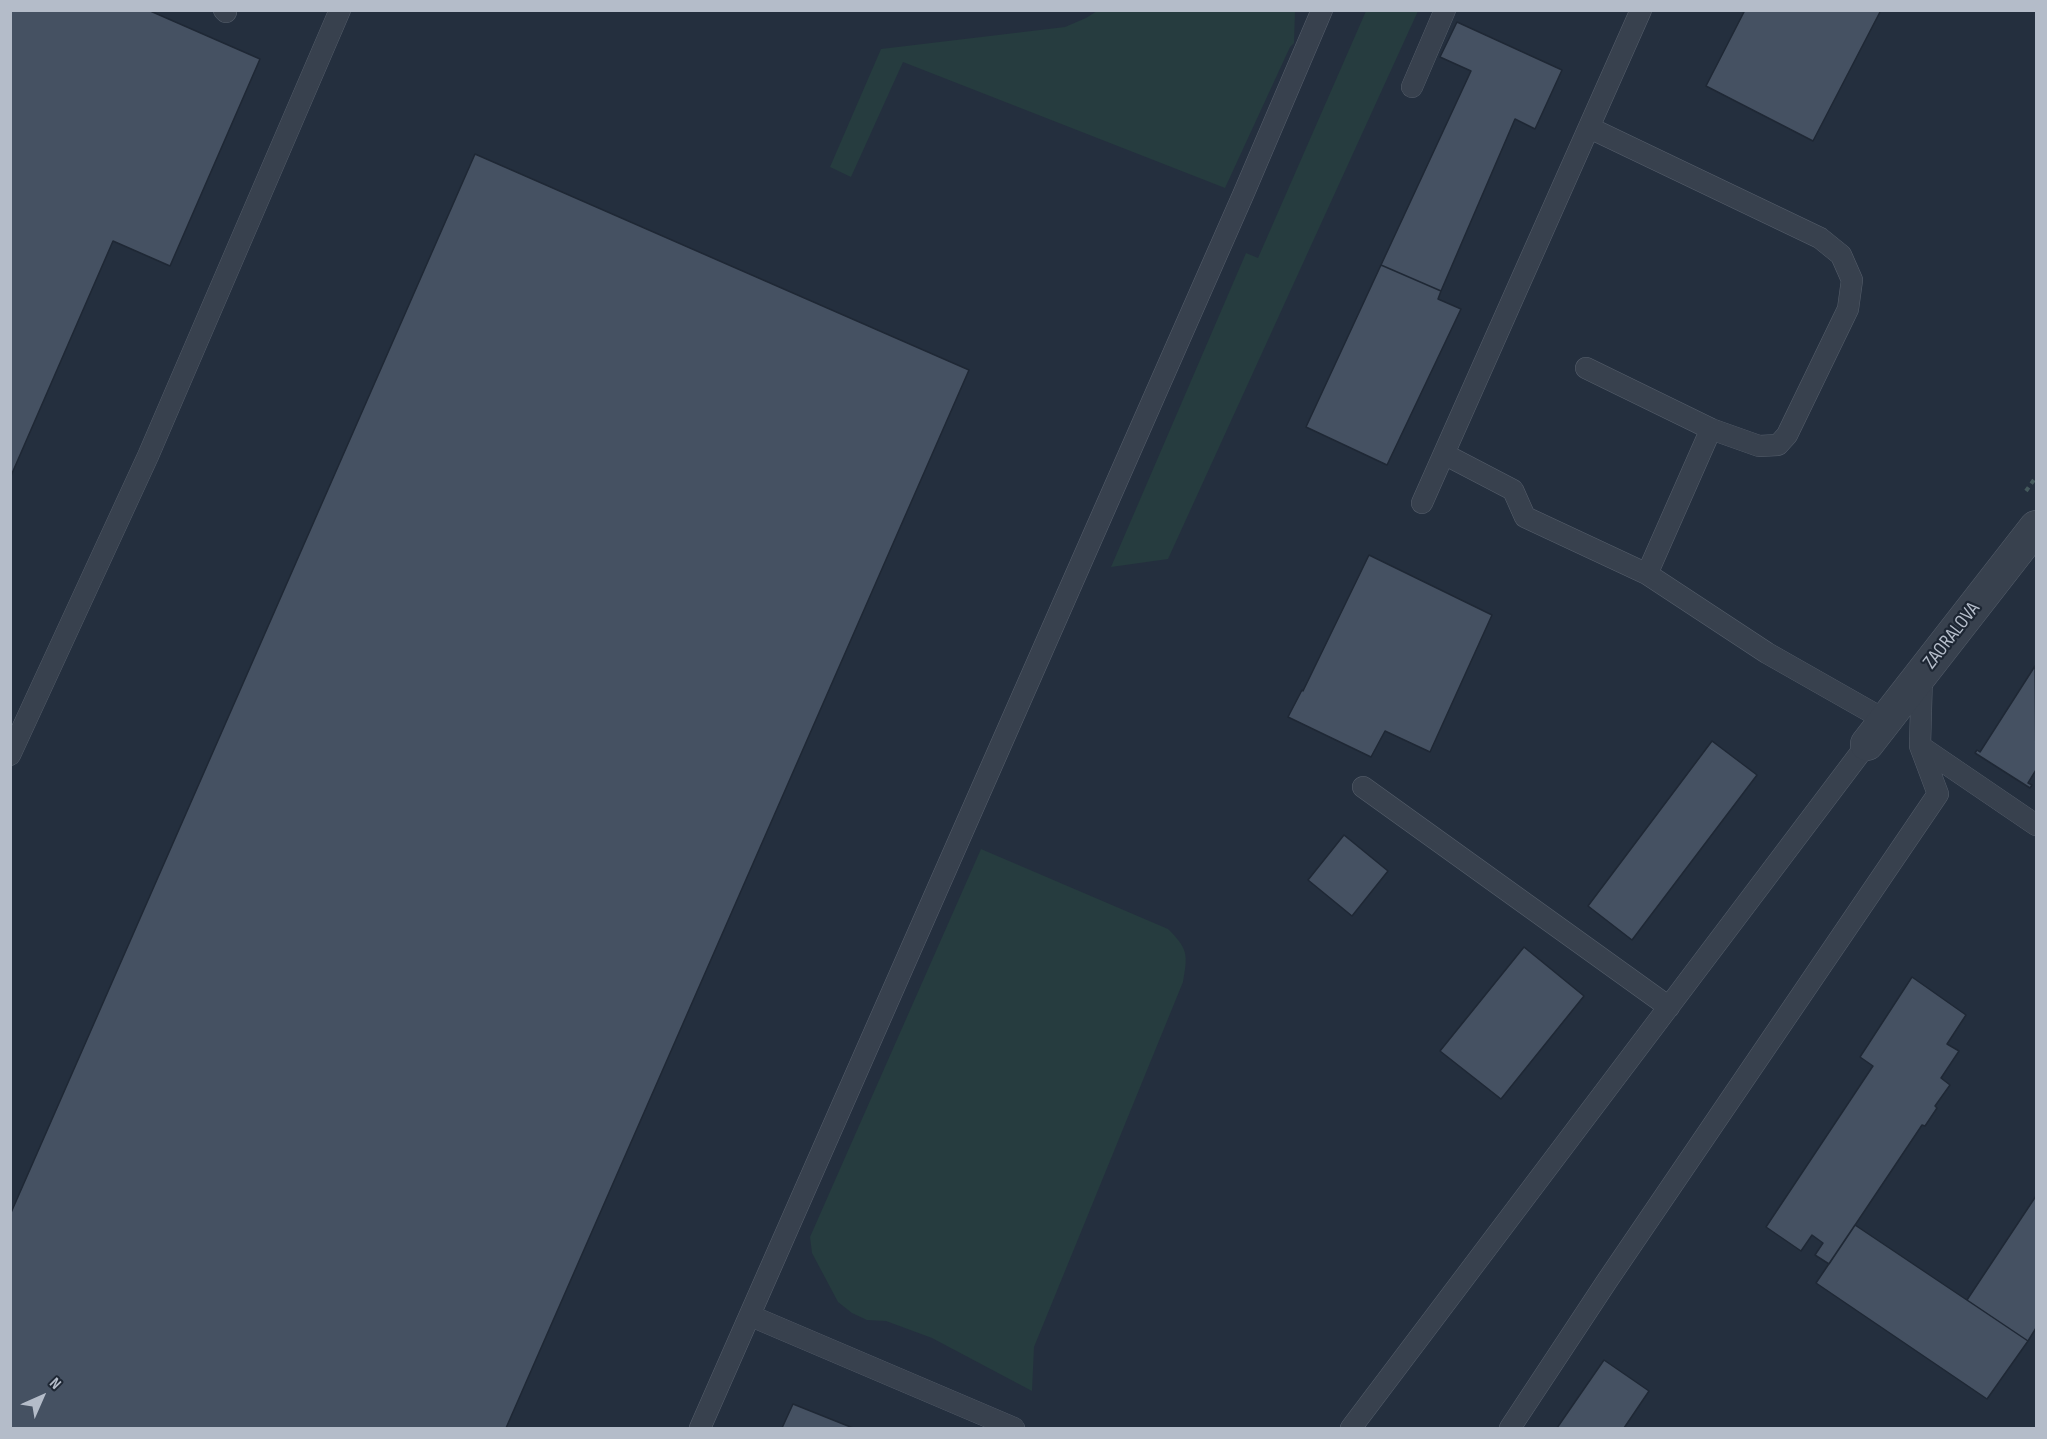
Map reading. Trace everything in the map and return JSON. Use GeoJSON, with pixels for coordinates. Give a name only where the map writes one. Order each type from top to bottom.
{"type":"FeatureCollection","features":[{"type":"Feature","properties":{"kind":"street","name":"ZAORALOVA"},"geometry":{"type":"LineString","coordinates":[[1876,732],[2037,527]]}},
{"type":"Feature","properties":{"kind":"lane"},"geometry":{"type":"LineString","coordinates":[[10,754],[147,456],[340,10]]}},
{"type":"Feature","properties":{"kind":"lane"},"geometry":{"type":"LineString","coordinates":[[700,1428],[1244,195],[1322,10]]}},
{"type":"Feature","properties":{"kind":"lane"},"geometry":{"type":"LineString","coordinates":[[1412,87],[1445,10]]}},
{"type":"Feature","properties":{"kind":"lane"},"geometry":{"type":"LineString","coordinates":[[1422,503],[1641,10]]}},
{"type":"Feature","properties":{"kind":"lane"},"geometry":{"type":"LineString","coordinates":[[1586,368],[1711,429],[1759,446],[1779,445],[1787,435],[1848,309],[1852,280],[1841,255],[1820,238],[1590,128]]}},
{"type":"Feature","properties":{"kind":"lane"},"geometry":{"type":"LineString","coordinates":[[1647,574],[1711,429]]}},
{"type":"Feature","properties":{"kind":"lane"},"geometry":{"type":"LineString","coordinates":[[1352,1428],[1876,732],[1767,653],[1647,574],[1525,517],[1513,490],[1444,454]]}},
{"type":"Feature","properties":{"kind":"lane"},"geometry":{"type":"LineString","coordinates":[[1510,1428],[1607,1281],[1938,794],[1920,746],[1922,673]]}},
{"type":"Feature","properties":{"kind":"lane"},"geometry":{"type":"LineString","coordinates":[[1920,746],[2037,825]]}},
{"type":"Feature","properties":{"kind":"lane"},"geometry":{"type":"LineString","coordinates":[[1363,787],[1669,1007]]}},
{"type":"Feature","properties":{"kind":"lane"},"geometry":{"type":"LineString","coordinates":[[751,1316],[1014,1428]]}},
{"type":"Feature","properties":{"kind":"green space"},"geometry":{"type":"Polygon","coordinates":[[[1097,11],[1295,11],[1294,43],[1290,47],[1225,188],[903,62],[851,177],[830,167],[881,49],[1065,27],[1097,11]]]}},
{"type":"Feature","properties":{"kind":"green space"},"geometry":{"type":"Polygon","coordinates":[[[1366,11],[1418,11],[1168,559],[1111,567],[1246,253],[1258,258],[1366,11]]]}},
{"type":"Feature","properties":{"kind":"green space"},"geometry":{"type":"Polygon","coordinates":[[[981,849],[1168,929],[1183,947],[1186,958],[1183,982],[1034,1347],[1032,1391],[932,1338],[886,1321],[867,1320],[852,1313],[838,1302],[812,1253],[810,1237],[981,849]]]}},
{"type":"Feature","properties":{"kind":"building"},"geometry":{"type":"Polygon","coordinates":[[[10,10],[148,10],[260,59],[170,266],[113,241],[10,478],[10,10]]]}},
{"type":"Feature","properties":{"kind":"building"},"geometry":{"type":"Polygon","coordinates":[[[1745,10],[1881,10],[1813,141],[1706,86],[1745,10]]]}},
{"type":"Feature","properties":{"kind":"building"},"geometry":{"type":"Polygon","coordinates":[[[1457,22],[1562,70],[1535,129],[1515,119],[1441,291],[1381,265],[1471,71],[1440,57],[1457,22]]]}},
{"type":"Feature","properties":{"kind":"building"},"geometry":{"type":"Polygon","coordinates":[[[475,154],[969,370],[506,1428],[10,1428],[10,1215],[475,154]]]}},
{"type":"Feature","properties":{"kind":"building"},"geometry":{"type":"Polygon","coordinates":[[[1381,265],[1441,291],[1438,299],[1461,309],[1387,465],[1306,427],[1381,265]]]}},
{"type":"Feature","properties":{"kind":"building"},"geometry":{"type":"Polygon","coordinates":[[[1369,555],[1492,615],[1430,752],[1385,731],[1371,757],[1288,717],[1369,555]]]}},
{"type":"Feature","properties":{"kind":"building"},"geometry":{"type":"Polygon","coordinates":[[[2035,666],[2036,770],[2028,783],[2032,785],[2030,788],[1975,753],[1977,750],[1980,752],[2035,666]]]}},
{"type":"Feature","properties":{"kind":"building"},"geometry":{"type":"Polygon","coordinates":[[[1712,741],[1757,775],[1632,940],[1588,906],[1712,741]]]}},
{"type":"Feature","properties":{"kind":"building"},"geometry":{"type":"Polygon","coordinates":[[[1344,835],[1388,871],[1352,916],[1308,880],[1344,835]]]}},
{"type":"Feature","properties":{"kind":"building"},"geometry":{"type":"Polygon","coordinates":[[[1524,947],[1584,996],[1501,1099],[1440,1051],[1524,947]]]}},
{"type":"Feature","properties":{"kind":"building"},"geometry":{"type":"Polygon","coordinates":[[[1912,977],[1966,1015],[1947,1044],[1959,1051],[1941,1078],[1950,1085],[1935,1106],[1937,1108],[1925,1126],[1922,1125],[1829,1264],[1815,1255],[1823,1243],[1812,1235],[1801,1251],[1766,1227],[1873,1066],[1860,1057],[1912,977]]]}},
{"type":"Feature","properties":{"kind":"building"},"geometry":{"type":"Polygon","coordinates":[[[2036,1196],[2036,1328],[2028,1341],[1967,1300],[2036,1196]]]}},
{"type":"Feature","properties":{"kind":"building"},"geometry":{"type":"Polygon","coordinates":[[[1855,1225],[2028,1341],[1987,1399],[1816,1283],[1855,1225]]]}},
{"type":"Feature","properties":{"kind":"building"},"geometry":{"type":"Polygon","coordinates":[[[1604,1360],[1649,1391],[1624,1428],[1557,1428],[1604,1360]]]}},
{"type":"Feature","properties":{"kind":"building"},"geometry":{"type":"Polygon","coordinates":[[[793,1404],[853,1428],[782,1428],[793,1404]]]}}]}
